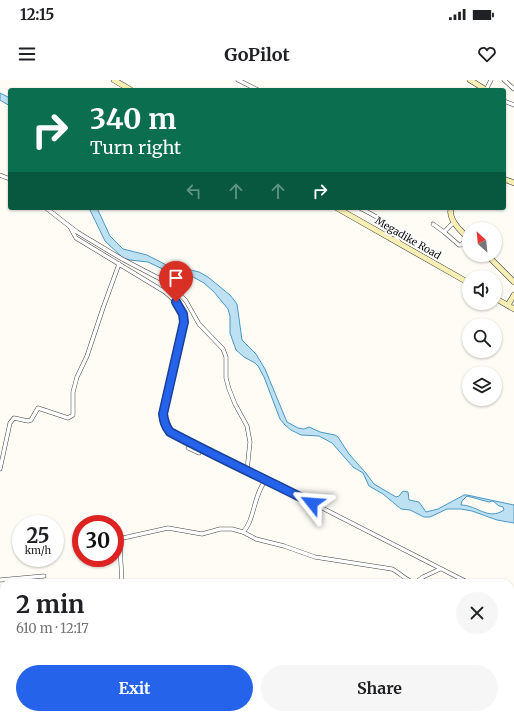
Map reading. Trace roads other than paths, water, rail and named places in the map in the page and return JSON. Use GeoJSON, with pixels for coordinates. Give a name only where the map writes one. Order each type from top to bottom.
{"type":"FeatureCollection","features":[{"type":"Feature","properties":{"kind":"main road"},"geometry":{"type":"LineString","coordinates":[[114,80],[128,88]]}},
{"type":"Feature","properties":{"kind":"main road"},"geometry":{"type":"LineString","coordinates":[[470,80],[483,88]]}},
{"type":"Feature","properties":{"kind":"main road","name":"Megadike Road"},"geometry":{"type":"LineString","coordinates":[[341,210],[462,279]]}},
{"type":"Feature","properties":{"kind":"main road"},"geometry":{"type":"LineString","coordinates":[[451,210],[450,214],[462,232]]}},
{"type":"Feature","properties":{"kind":"main road"},"geometry":{"type":"LineString","coordinates":[[494,262],[514,282]]}},
{"type":"Feature","properties":{"kind":"main road"},"geometry":{"type":"LineString","coordinates":[[508,305],[514,295]]}},
{"type":"Feature","properties":{"kind":"main road"},"geometry":{"type":"LineString","coordinates":[[502,302],[514,309]]}},
{"type":"Feature","properties":{"kind":"street"},"geometry":{"type":"LineString","coordinates":[[238,80],[254,88]]}},
{"type":"Feature","properties":{"kind":"street"},"geometry":{"type":"LineString","coordinates":[[504,80],[514,89]]}},
{"type":"Feature","properties":{"kind":"street"},"geometry":{"type":"LineString","coordinates":[[49,210],[70,227],[122,259],[170,284],[186,301],[199,324],[223,349],[226,357],[226,378],[229,389],[247,426],[250,442],[247,470]]}},
{"type":"Feature","properties":{"kind":"street"},"geometry":{"type":"LineString","coordinates":[[364,210],[380,218],[386,223],[400,243]]}},
{"type":"Feature","properties":{"kind":"street"},"geometry":{"type":"LineString","coordinates":[[444,232],[454,222]]}},
{"type":"Feature","properties":{"kind":"street"},"geometry":{"type":"LineString","coordinates":[[433,224],[460,245],[462,244]]}},
{"type":"Feature","properties":{"kind":"street"},"geometry":{"type":"LineString","coordinates":[[70,227],[76,238],[165,292],[176,302],[183,314],[184,322],[182,337],[163,414],[166,427],[170,432],[461,579]]}},
{"type":"Feature","properties":{"kind":"street"},"geometry":{"type":"LineString","coordinates":[[0,469],[12,419],[32,420],[38,408],[68,418],[73,415],[73,392],[77,377],[87,356],[119,264]]}},
{"type":"Feature","properties":{"kind":"street"},"geometry":{"type":"LineString","coordinates":[[188,448],[199,453]]}},
{"type":"Feature","properties":{"kind":"street"},"geometry":{"type":"LineString","coordinates":[[243,532],[247,526],[259,491],[266,480]]}},
{"type":"Feature","properties":{"kind":"street"},"geometry":{"type":"LineString","coordinates":[[122,579],[120,541],[126,536],[139,535],[168,528],[202,534],[226,529],[243,532],[256,539],[270,542],[315,557],[392,569],[407,579]]}},
{"type":"Feature","properties":{"kind":"street"},"geometry":{"type":"LineString","coordinates":[[419,579],[440,568]]}},
{"type":"Feature","properties":{"kind":"street"},"geometry":{"type":"LineString","coordinates":[[21,579],[44,576]]}},
{"type":"Feature","properties":{"kind":"water"},"geometry":{"type":"Polygon","coordinates":[[[0,93],[8,97],[8,105],[0,100],[0,93]]]}},
{"type":"Feature","properties":{"kind":"water"},"geometry":{"type":"Polygon","coordinates":[[[90,210],[98,210],[110,236],[123,249],[147,255],[174,269],[187,269],[199,272],[208,277],[230,295],[237,304],[242,340],[256,354],[265,369],[287,422],[298,428],[304,429],[309,427],[320,432],[335,435],[374,484],[396,497],[403,491],[408,492],[409,500],[419,502],[426,512],[438,509],[464,495],[467,495],[514,505],[514,523],[497,520],[472,511],[461,509],[447,509],[430,517],[424,517],[410,510],[401,509],[383,494],[369,486],[363,473],[353,467],[332,443],[319,436],[301,435],[285,425],[280,419],[264,377],[258,366],[236,350],[230,333],[230,316],[228,309],[214,292],[204,283],[193,277],[171,273],[148,262],[123,258],[105,241],[90,210]],[[467,496],[462,501],[461,505],[493,514],[504,510],[503,507],[499,506],[493,501],[489,502],[467,496]]]}}]}
